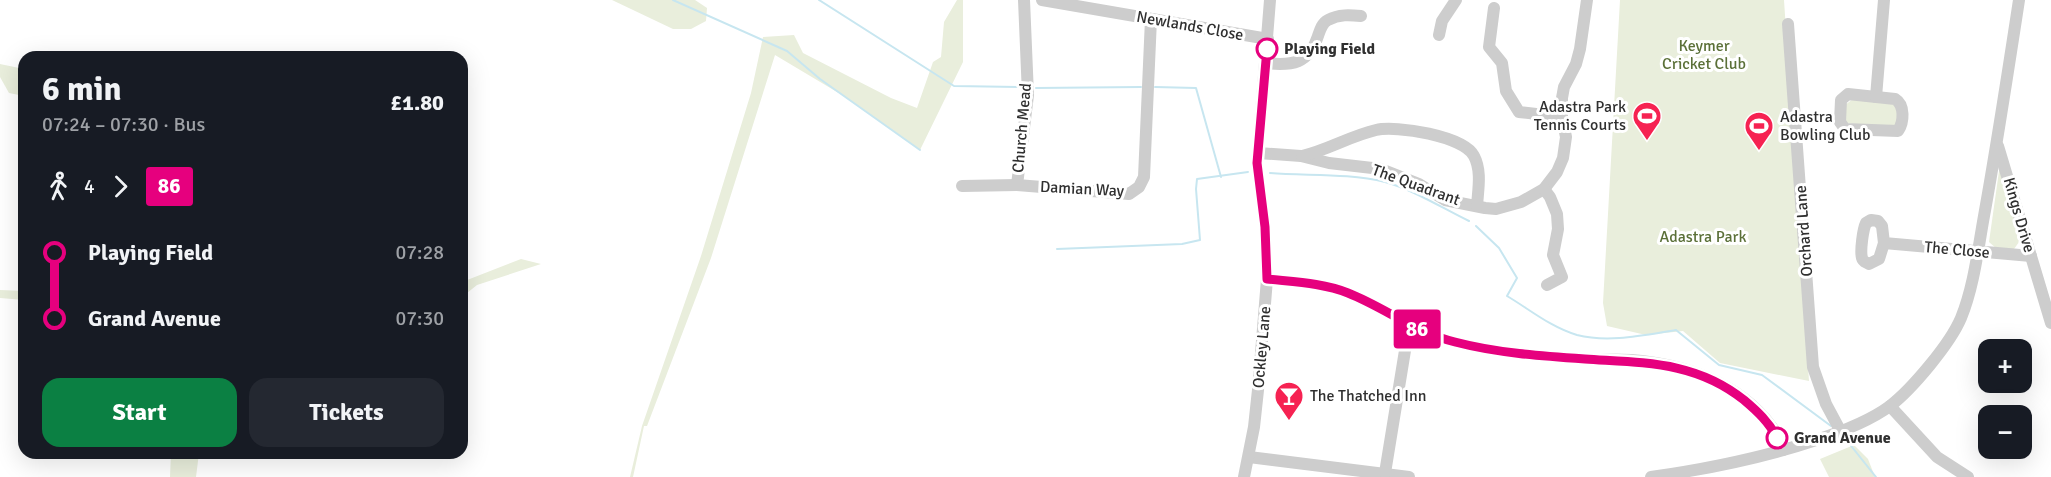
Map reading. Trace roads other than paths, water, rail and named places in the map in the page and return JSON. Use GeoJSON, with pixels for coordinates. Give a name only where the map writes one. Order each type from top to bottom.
{"type":"FeatureCollection","features":[{"type":"Feature","properties":{"kind":"street","name":"Church Mead"},"geometry":{"type":"LineString","coordinates":[[1017,185],[1028,95],[1024,0]]}},
{"type":"Feature","properties":{"kind":"street","name":"Newlands Close"},"geometry":{"type":"LineString","coordinates":[[1042,0],[1268,39]]}},
{"type":"Feature","properties":{"kind":"street","name":"Ockley Lane"},"geometry":{"type":"LineString","coordinates":[[1244,477],[1258,390],[1267,279],[1258,153],[1270,0]]}},
{"type":"Feature","properties":{"kind":"street"},"geometry":{"type":"LineString","coordinates":[[1439,35],[1442,21],[1456,0]]}},
{"type":"Feature","properties":{"kind":"street"},"geometry":{"type":"LineString","coordinates":[[1477,206],[1496,209],[1521,202],[1544,189],[1557,172],[1563,159],[1566,137],[1562,117],[1564,87],[1576,64],[1580,49],[1587,0]]}},
{"type":"Feature","properties":{"kind":"street"},"geometry":{"type":"LineString","coordinates":[[1876,97],[1884,0]]}},
{"type":"Feature","properties":{"kind":"street"},"geometry":{"type":"LineString","coordinates":[[1652,477],[1692,471],[1783,450],[1841,432],[1890,406],[1938,353],[1960,319],[1967,298],[1997,142],[2019,0]]}},
{"type":"Feature","properties":{"kind":"street"},"geometry":{"type":"LineString","coordinates":[[1494,8],[1489,47],[1502,63],[1506,92],[1514,108],[1519,112],[1562,117]]}},
{"type":"Feature","properties":{"kind":"street"},"geometry":{"type":"LineString","coordinates":[[1265,63],[1301,61],[1311,53],[1321,28],[1327,20],[1343,15],[1363,16]]}},
{"type":"Feature","properties":{"kind":"street","name":"Damian Way"},"geometry":{"type":"LineString","coordinates":[[962,186],[1017,185],[1129,194],[1139,187],[1144,177],[1151,19]]}},
{"type":"Feature","properties":{"kind":"street","name":"Orchard Lane"},"geometry":{"type":"LineString","coordinates":[[1788,24],[1813,367],[1826,404],[1841,432]]}},
{"type":"Feature","properties":{"kind":"street"},"geometry":{"type":"LineString","coordinates":[[1848,94],[1876,97],[1895,99],[1900,102],[1902,106],[1898,131],[1845,129],[1842,126],[1840,122],[1843,97],[1848,94]]}},
{"type":"Feature","properties":{"kind":"street","name":"The Quadrant"},"geometry":{"type":"LineString","coordinates":[[1258,153],[1301,156],[1329,163],[1381,169],[1419,184],[1445,200],[1477,206],[1479,186],[1475,157],[1469,149],[1438,136],[1400,129],[1380,129],[1359,134],[1326,149],[1301,156]]}},
{"type":"Feature","properties":{"kind":"street","name":"Kings Drive"},"geometry":{"type":"LineString","coordinates":[[1997,142],[2051,323]]}},
{"type":"Feature","properties":{"kind":"street"},"geometry":{"type":"LineString","coordinates":[[1544,189],[1551,197],[1557,214],[1558,229],[1552,255],[1567,275],[1547,285]]}},
{"type":"Feature","properties":{"kind":"street","name":"The Close"},"geometry":{"type":"LineString","coordinates":[[1884,243],[2031,256]]}},
{"type":"Feature","properties":{"kind":"street"},"geometry":{"type":"LineString","coordinates":[[1267,279],[1299,282],[1346,292],[1379,307],[1409,326],[1454,342],[1498,351],[1587,359],[1631,360],[1674,366],[1723,384],[1748,403],[1771,427],[1783,450]]}},
{"type":"Feature","properties":{"kind":"street"},"geometry":{"type":"LineString","coordinates":[[1385,473],[1409,326]]}},
{"type":"Feature","properties":{"kind":"street"},"geometry":{"type":"LineString","coordinates":[[1890,406],[1938,457],[1968,477]]}},
{"type":"Feature","properties":{"kind":"street"},"geometry":{"type":"LineString","coordinates":[[1248,456],[1409,477]]}},
{"type":"Feature","properties":{"kind":"waterway"},"geometry":{"type":"LineString","coordinates":[[673,0],[787,51],[820,79],[920,150]]}},
{"type":"Feature","properties":{"kind":"waterway"},"geometry":{"type":"LineString","coordinates":[[819,0],[954,86],[1022,87]]}},
{"type":"Feature","properties":{"kind":"waterway"},"geometry":{"type":"LineString","coordinates":[[1036,88],[1141,87]]}},
{"type":"Feature","properties":{"kind":"waterway"},"geometry":{"type":"LineString","coordinates":[[1155,87],[1196,88],[1221,177]]}},
{"type":"Feature","properties":{"kind":"waterway"},"geometry":{"type":"LineString","coordinates":[[1057,249],[1182,244],[1200,240],[1197,179],[1248,172]]}},
{"type":"Feature","properties":{"kind":"waterway"},"geometry":{"type":"LineString","coordinates":[[1270,173],[1342,176],[1385,182],[1417,194],[1469,221]]}},
{"type":"Feature","properties":{"kind":"waterway"},"geometry":{"type":"LineString","coordinates":[[1476,226],[1499,248],[1517,278],[1507,296],[1550,323],[1577,335],[1601,338],[1676,330],[1719,365],[1762,375],[1831,426]]}},
{"type":"Feature","properties":{"kind":"waterway"},"geometry":{"type":"LineString","coordinates":[[1844,437],[1876,477]]}},
{"type":"Feature","properties":{"kind":"place","name":"Playing Field"},"geometry":{"type":"Point","coordinates":[1267,49]}},
{"type":"Feature","properties":{"kind":"place","name":"Adastra Park Tennis Courts"},"geometry":{"type":"Point","coordinates":[1647,142]}},
{"type":"Feature","properties":{"kind":"place","name":"Adastra Bowling Club"},"geometry":{"type":"Point","coordinates":[1759,152]}},
{"type":"Feature","properties":{"kind":"place","name":"The Thatched Inn"},"geometry":{"type":"Point","coordinates":[1289,422]}},
{"type":"Feature","properties":{"kind":"place","name":"Grand Avenue"},"geometry":{"type":"Point","coordinates":[1777,438]}},
{"type":"Feature","properties":{"kind":"park label","name":"Keymer Cricket Club"},"geometry":{"type":"Point","coordinates":[1704,55]}},
{"type":"Feature","properties":{"kind":"park label","name":"Adastra Park"},"geometry":{"type":"Point","coordinates":[1703,237]}}]}
